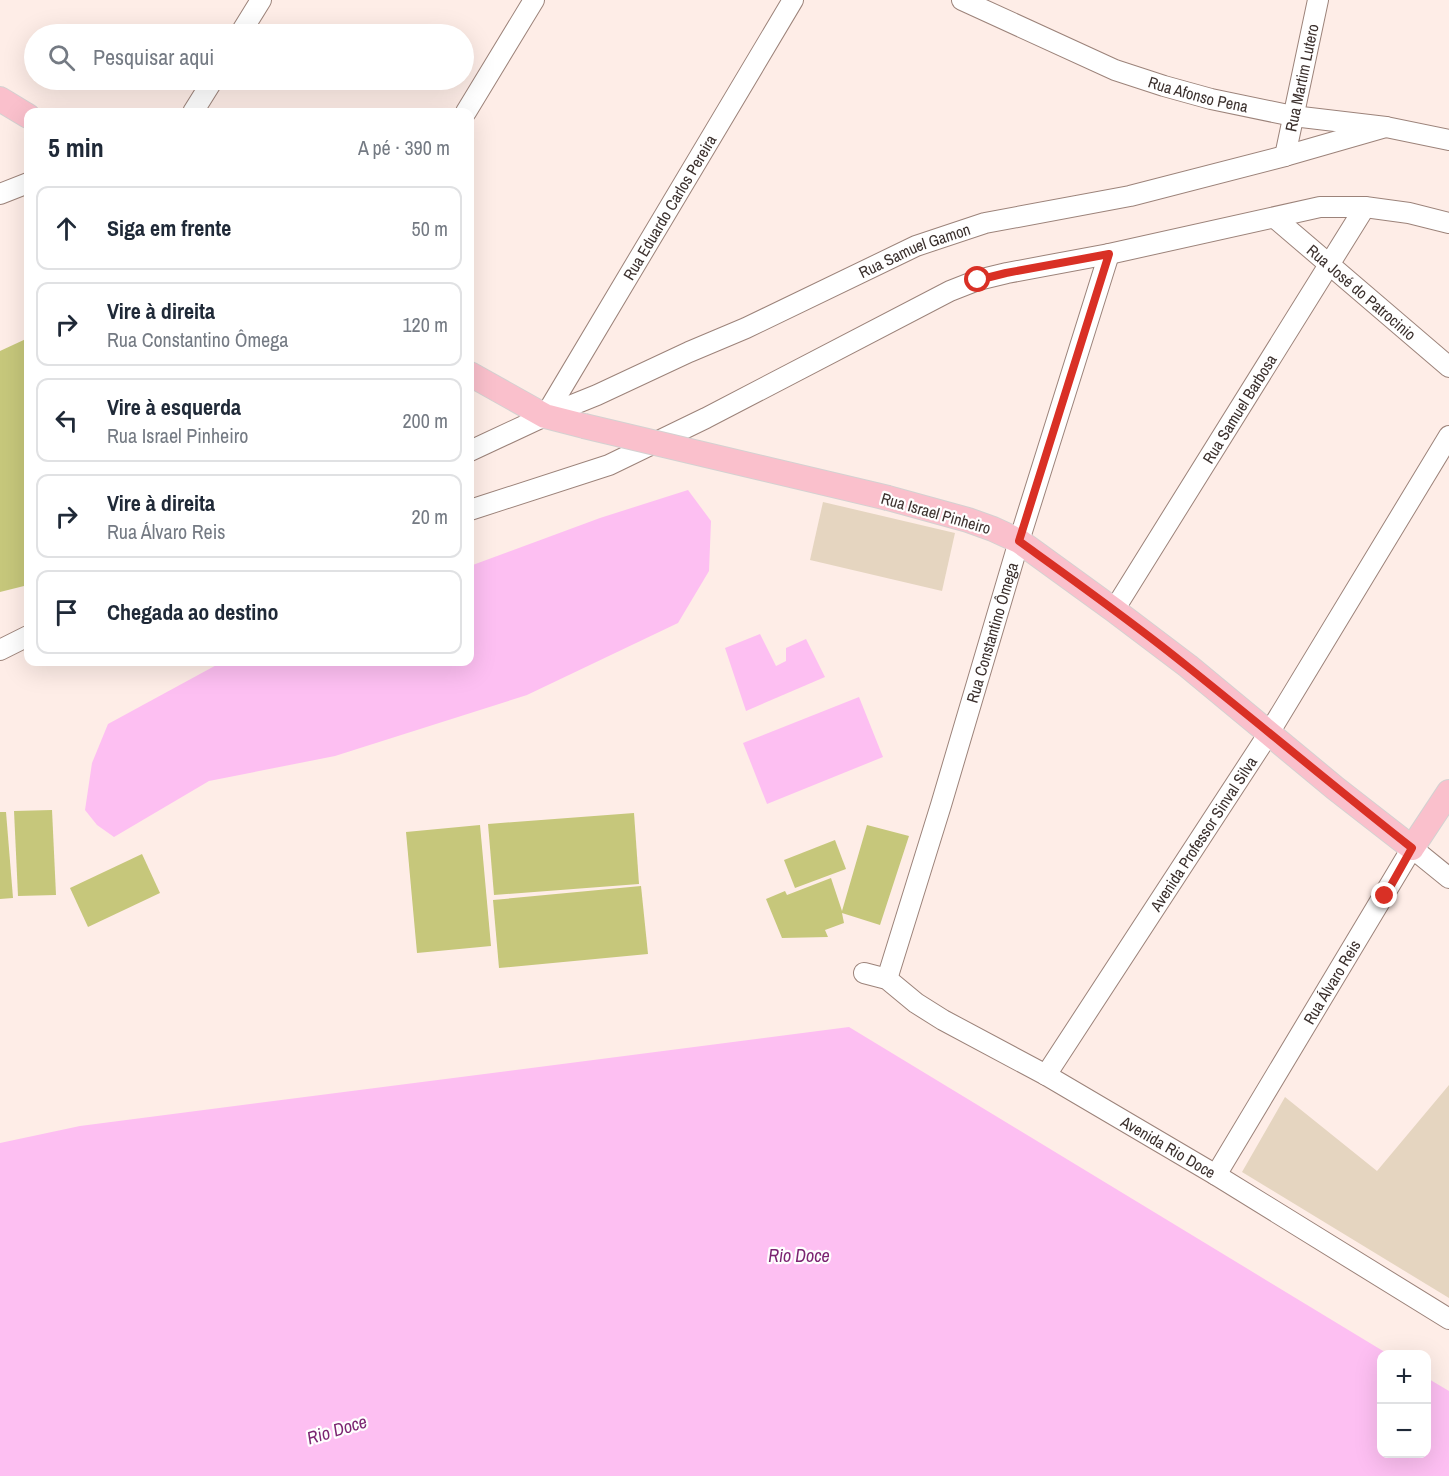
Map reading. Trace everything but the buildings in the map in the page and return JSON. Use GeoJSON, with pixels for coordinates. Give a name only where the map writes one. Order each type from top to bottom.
{"type":"FeatureCollection","features":[{"type":"Feature","properties":{"kind":"main road"},"geometry":{"type":"LineString","coordinates":[[0,99],[24,114]]}},
{"type":"Feature","properties":{"kind":"main road","name":"Rua Israel Pinheiro"},"geometry":{"type":"LineString","coordinates":[[474,376],[546,416],[888,498],[968,520],[1019,541],[1188,666],[1412,848]]}},
{"type":"Feature","properties":{"kind":"main road","name":"Rua Álvaro Reis"},"geometry":{"type":"LineString","coordinates":[[1412,848],[1449,792]]}},
{"type":"Feature","properties":{"kind":"street"},"geometry":{"type":"LineString","coordinates":[[246,24],[261,0]]}},
{"type":"Feature","properties":{"kind":"street"},"geometry":{"type":"LineString","coordinates":[[468,108],[534,0]]}},
{"type":"Feature","properties":{"kind":"street","name":"Rua Eduardo Carlos Pereira"},"geometry":{"type":"LineString","coordinates":[[546,416],[793,0]]}},
{"type":"Feature","properties":{"kind":"street","name":"Rua Afonso Pena"},"geometry":{"type":"LineString","coordinates":[[962,0],[1115,70],[1164,86],[1293,116],[1386,127],[1449,140]]}},
{"type":"Feature","properties":{"kind":"street","name":"Rua Martim Lutero"},"geometry":{"type":"LineString","coordinates":[[1286,156],[1318,0]]}},
{"type":"Feature","properties":{"kind":"street"},"geometry":{"type":"LineString","coordinates":[[196,108],[207,90]]}},
{"type":"Feature","properties":{"kind":"street","name":"Rua Samuel Gamon"},"geometry":{"type":"LineString","coordinates":[[474,449],[746,328],[916,246],[985,223],[1130,196],[1286,156],[1386,127]]}},
{"type":"Feature","properties":{"kind":"street"},"geometry":{"type":"LineString","coordinates":[[0,194],[24,185]]}},
{"type":"Feature","properties":{"kind":"street"},"geometry":{"type":"LineString","coordinates":[[474,509],[609,465],[706,418],[950,291],[978,280],[1109,254],[1320,207],[1365,207],[1409,213],[1449,223]]}},
{"type":"Feature","properties":{"kind":"street","name":"Rua Samuel Barbosa"},"geometry":{"type":"LineString","coordinates":[[1114,610],[1365,207]]}},
{"type":"Feature","properties":{"kind":"street","name":"Rua José do Patrocinio"},"geometry":{"type":"LineString","coordinates":[[1275,218],[1449,367]]}},
{"type":"Feature","properties":{"kind":"street","name":"Rua Constantino Ômega"},"geometry":{"type":"LineString","coordinates":[[887,979],[1019,541],[1109,254]]}},
{"type":"Feature","properties":{"kind":"street","name":"Avenida Professor Sinval Silva"},"geometry":{"type":"LineString","coordinates":[[1046,1075],[1269,733],[1449,436]]}},
{"type":"Feature","properties":{"kind":"street"},"geometry":{"type":"LineString","coordinates":[[0,650],[24,638]]}},
{"type":"Feature","properties":{"kind":"street","name":"Rua Israel Pinheiro"},"geometry":{"type":"LineString","coordinates":[[1412,848],[1449,878]]}},
{"type":"Feature","properties":{"kind":"street","name":"Rua Álvaro Reis"},"geometry":{"type":"LineString","coordinates":[[1216,1175],[1412,848]]}},
{"type":"Feature","properties":{"kind":"street"},"geometry":{"type":"LineString","coordinates":[[864,973],[887,979]]}},
{"type":"Feature","properties":{"kind":"street","name":"Avenida Rio Doce"},"geometry":{"type":"LineString","coordinates":[[887,979],[916,1003],[943,1020],[1046,1075],[1216,1175],[1449,1319]]}},
{"type":"Feature","properties":{"kind":"green space"},"geometry":{"type":"Polygon","coordinates":[[[24,340],[24,586],[0,592],[0,351],[24,340]]]}},
{"type":"Feature","properties":{"kind":"green space"},"geometry":{"type":"Polygon","coordinates":[[[52,810],[56,895],[18,896],[14,811],[52,810]]]}},
{"type":"Feature","properties":{"kind":"green space"},"geometry":{"type":"Polygon","coordinates":[[[0,812],[6,812],[13,898],[0,899],[0,812]]]}},
{"type":"Feature","properties":{"kind":"green space"},"geometry":{"type":"Polygon","coordinates":[[[634,813],[639,884],[494,895],[488,824],[634,813]]]}},
{"type":"Feature","properties":{"kind":"green space"},"geometry":{"type":"Polygon","coordinates":[[[480,825],[491,946],[417,953],[406,832],[480,825]]]}},
{"type":"Feature","properties":{"kind":"green space"},"geometry":{"type":"Polygon","coordinates":[[[867,825],[909,836],[880,925],[842,913],[844,923],[825,930],[828,937],[782,938],[766,899],[785,891],[787,895],[831,878],[842,911],[867,825]]]}},
{"type":"Feature","properties":{"kind":"green space"},"geometry":{"type":"Polygon","coordinates":[[[835,840],[846,869],[795,888],[784,860],[835,840]]]}},
{"type":"Feature","properties":{"kind":"green space"},"geometry":{"type":"Polygon","coordinates":[[[142,854],[160,893],[88,927],[70,888],[142,854]]]}},
{"type":"Feature","properties":{"kind":"green space"},"geometry":{"type":"Polygon","coordinates":[[[641,886],[648,954],[499,968],[493,900],[641,886]]]}},
{"type":"Feature","properties":{"kind":"water"},"geometry":{"type":"Polygon","coordinates":[[[688,490],[711,521],[709,571],[678,623],[527,695],[335,756],[209,781],[114,837],[97,825],[85,810],[92,763],[108,724],[215,666],[474,666],[474,565],[600,518],[688,490]]]}},
{"type":"Feature","properties":{"kind":"water"},"geometry":{"type":"Polygon","coordinates":[[[760,634],[776,666],[786,661],[786,648],[806,639],[825,677],[746,711],[725,648],[760,634]]]}},
{"type":"Feature","properties":{"kind":"water"},"geometry":{"type":"Polygon","coordinates":[[[859,697],[883,757],[767,804],[743,743],[859,697]]]}},
{"type":"Feature","properties":{"kind":"water","name":"Rio Doce"},"geometry":{"type":"Polygon","coordinates":[[[849,1027],[1381,1350],[1377,1350],[1377,1458],[1431,1458],[1431,1380],[1449,1391],[1449,1476],[0,1476],[0,1143],[80,1126],[849,1027]]]}},
{"type":"Feature","properties":{"kind":"route"},"geometry":{"type":"LineString","coordinates":[[978,280],[1109,254],[1019,541],[1188,666],[1335,788],[1412,848],[1385,896]]}}]}
